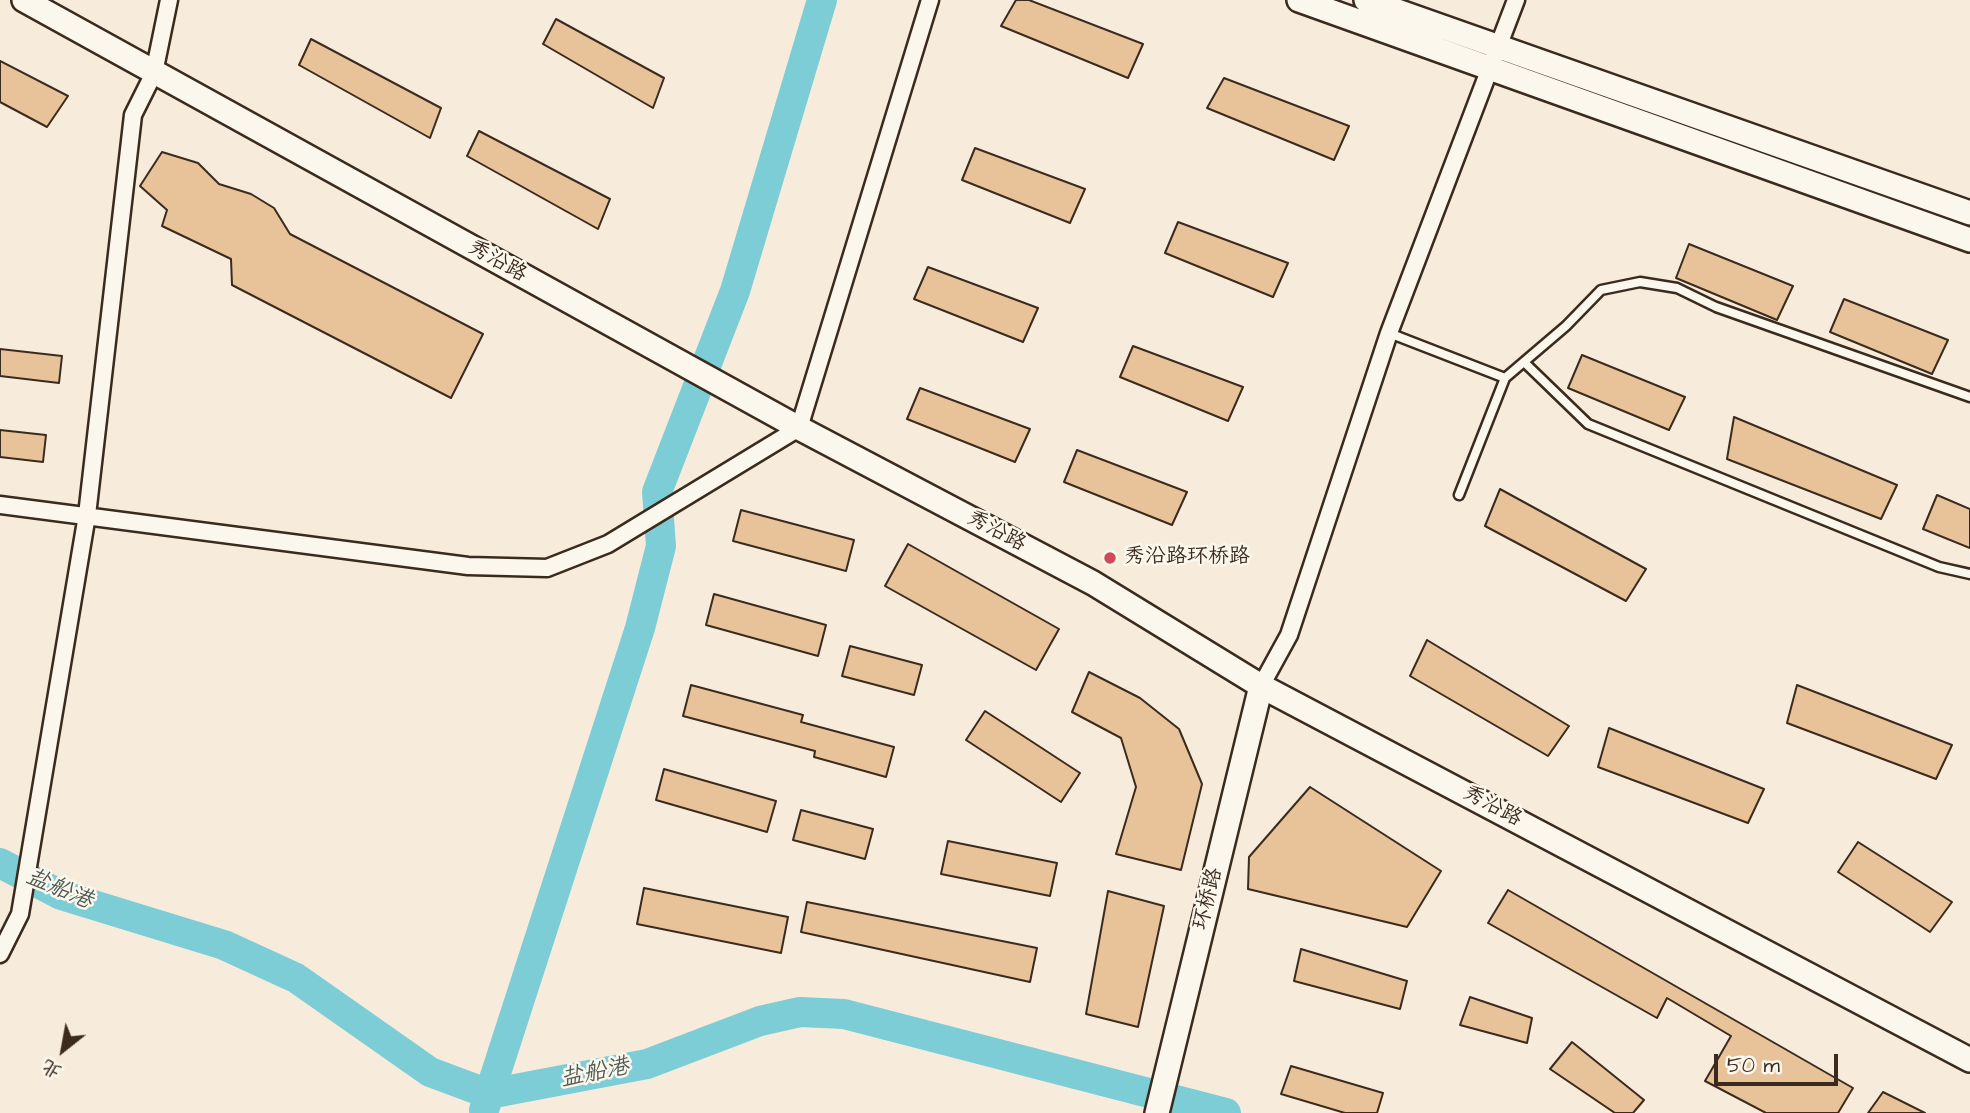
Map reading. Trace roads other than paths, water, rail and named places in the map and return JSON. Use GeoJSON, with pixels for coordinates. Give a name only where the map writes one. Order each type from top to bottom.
{"type":"FeatureCollection","features":[{"type":"Feature","properties":{"kind":"main road","name":"秀沿路"},"geometry":{"type":"LineString","coordinates":[[24,0],[799,428],[1093,583],[1261,686],[1970,1060]]}},
{"type":"Feature","properties":{"kind":"main road"},"geometry":{"type":"LineString","coordinates":[[1298,0],[1494,58],[1970,213]]}},
{"type":"Feature","properties":{"kind":"main road"},"geometry":{"type":"LineString","coordinates":[[1366,0],[1494,58],[1970,240]]}},
{"type":"Feature","properties":{"kind":"main road","name":"环桥路"},"geometry":{"type":"LineString","coordinates":[[1157,1113],[1261,686]]}},
{"type":"Feature","properties":{"kind":"street"},"geometry":{"type":"LineString","coordinates":[[0,954],[20,914],[87,516],[133,115],[154,73],[169,0]]}},
{"type":"Feature","properties":{"kind":"street"},"geometry":{"type":"LineString","coordinates":[[0,505],[468,566],[547,568],[608,544],[799,428],[929,0]]}},
{"type":"Feature","properties":{"kind":"street"},"geometry":{"type":"LineString","coordinates":[[1261,686],[1289,635],[1389,333],[1516,0]]}},
{"type":"Feature","properties":{"kind":"lane"},"geometry":{"type":"LineString","coordinates":[[1459,495],[1506,378],[1601,290],[1640,282],[1677,288],[1716,307],[1970,397]]}},
{"type":"Feature","properties":{"kind":"lane"},"geometry":{"type":"LineString","coordinates":[[1389,333],[1506,378]]}},
{"type":"Feature","properties":{"kind":"lane"},"geometry":{"type":"LineString","coordinates":[[1525,363],[1588,424],[1939,567],[1970,574]]}},
{"type":"Feature","properties":{"kind":"waterway"},"geometry":{"type":"LineString","coordinates":[[484,1110],[640,628],[661,546],[657,492],[735,291],[822,0]]}},
{"type":"Feature","properties":{"kind":"waterway","name":"盐船港"},"geometry":{"type":"LineString","coordinates":[[0,863],[61,895],[224,945],[296,978],[430,1072],[489,1094],[647,1064],[760,1021],[800,1012],[844,1014],[1226,1113]]}},
{"type":"Feature","properties":{"kind":"place","name":"秀沿路环桥路"},"geometry":{"type":"Point","coordinates":[1110,558]}}]}
